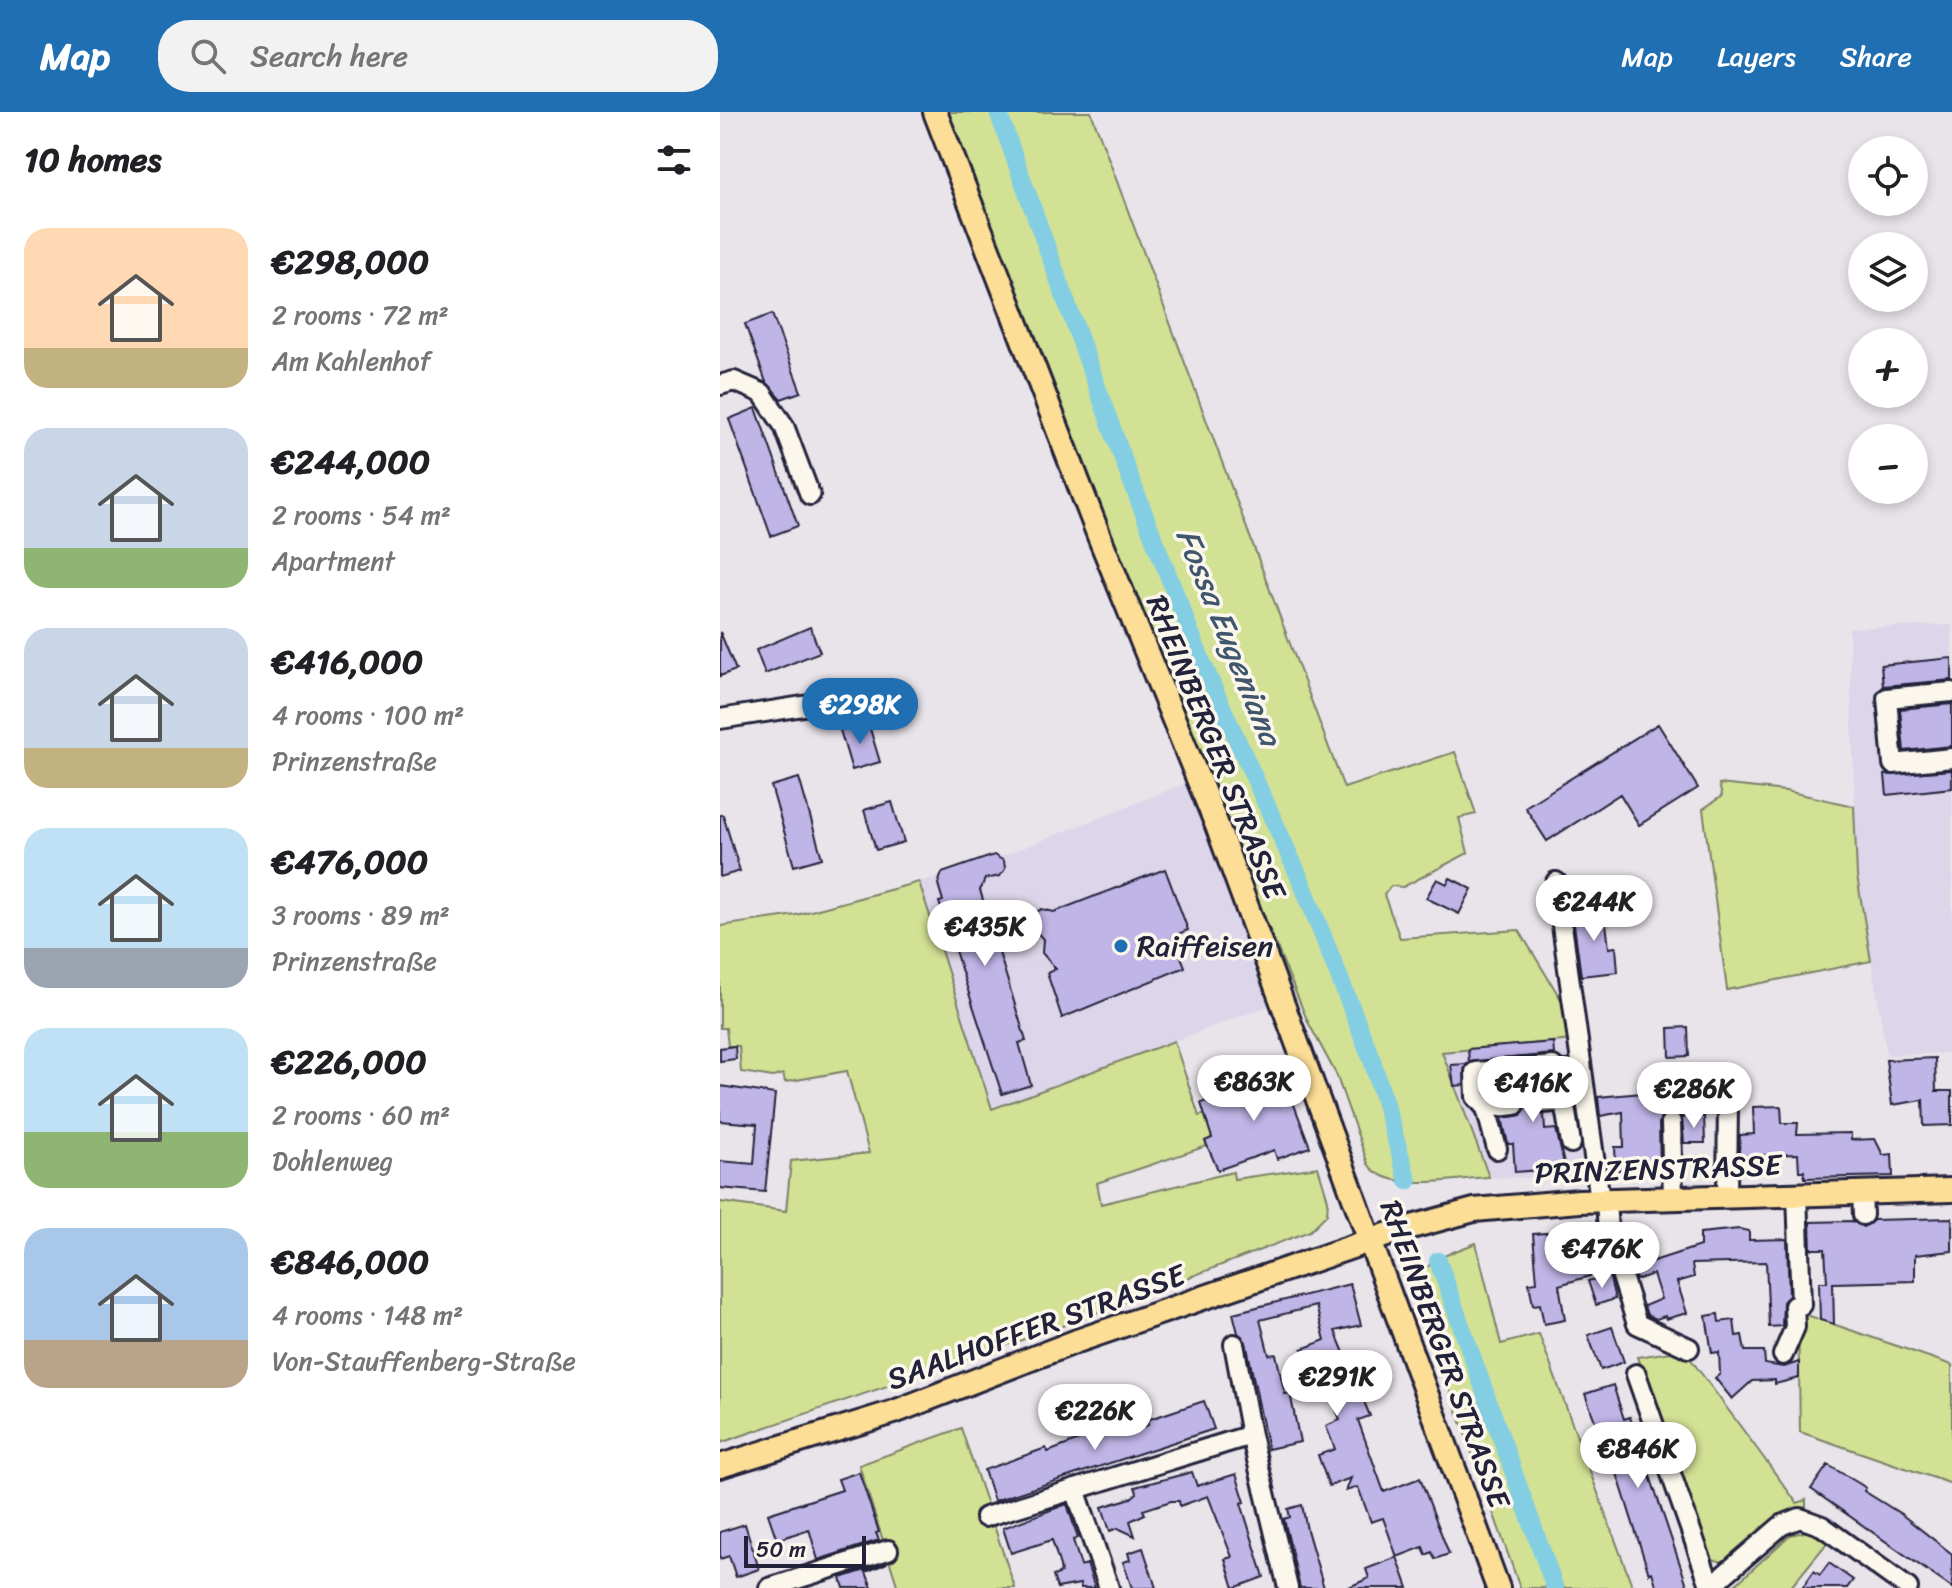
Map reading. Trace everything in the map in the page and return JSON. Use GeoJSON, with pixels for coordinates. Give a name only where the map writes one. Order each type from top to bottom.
{"type":"FeatureCollection","features":[{"type":"Feature","properties":{"kind":"main road","name":"RHEINBERGER STRASSE"},"geometry":{"type":"LineString","coordinates":[[935,112],[1099,536],[1199,778],[1498,1588]]}},
{"type":"Feature","properties":{"kind":"main road","name":"PRINZENSTRASSE"},"geometry":{"type":"LineString","coordinates":[[1372,1240],[1499,1205],[1797,1194],[1863,1204],[1952,1190]]}},
{"type":"Feature","properties":{"kind":"main road","name":"SAALHOFFER STRASSE"},"geometry":{"type":"LineString","coordinates":[[720,1466],[894,1412],[1077,1341],[1372,1240]]}},
{"type":"Feature","properties":{"kind":"street"},"geometry":{"type":"LineString","coordinates":[[727,383],[762,393],[784,426],[810,495]]}},
{"type":"Feature","properties":{"kind":"street"},"geometry":{"type":"LineString","coordinates":[[1952,692],[1887,698],[1893,764],[1952,758]]}},
{"type":"Feature","properties":{"kind":"street"},"geometry":{"type":"LineString","coordinates":[[720,719],[841,700]]}},
{"type":"Feature","properties":{"kind":"street"},"geometry":{"type":"LineString","coordinates":[[1556,882],[1608,1232],[1637,1324],[1689,1348]]}},
{"type":"Feature","properties":{"kind":"street"},"geometry":{"type":"LineString","coordinates":[[1497,1149],[1486,1108],[1476,1097],[1475,1072],[1553,1066]]}},
{"type":"Feature","properties":{"kind":"street"},"geometry":{"type":"LineString","coordinates":[[1727,1196],[1728,1100]]}},
{"type":"Feature","properties":{"kind":"street"},"geometry":{"type":"LineString","coordinates":[[1543,1103],[1564,1101],[1571,1143]]}},
{"type":"Feature","properties":{"kind":"street"},"geometry":{"type":"LineString","coordinates":[[1486,1108],[1515,1105]]}},
{"type":"Feature","properties":{"kind":"street"},"geometry":{"type":"LineString","coordinates":[[1671,1122],[1673,1198]]}},
{"type":"Feature","properties":{"kind":"street"},"geometry":{"type":"LineString","coordinates":[[1783,1355],[1795,1327],[1794,1306],[1801,1305],[1797,1194]]}},
{"type":"Feature","properties":{"kind":"street"},"geometry":{"type":"LineString","coordinates":[[1234,1344],[1251,1435],[1288,1588]]}},
{"type":"Feature","properties":{"kind":"street"},"geometry":{"type":"LineString","coordinates":[[1636,1374],[1711,1587],[1782,1525],[1800,1518],[1822,1526],[1908,1588]]}},
{"type":"Feature","properties":{"kind":"street"},"geometry":{"type":"LineString","coordinates":[[985,1517],[1251,1435]]}},
{"type":"Feature","properties":{"kind":"street"},"geometry":{"type":"LineString","coordinates":[[1075,1489],[1109,1588]]}},
{"type":"Feature","properties":{"kind":"street"},"geometry":{"type":"LineString","coordinates":[[769,1588],[888,1550]]}},
{"type":"Feature","properties":{"kind":"shaded area"},"geometry":{"type":"Polygon","coordinates":[[[1952,625],[1952,1053],[1887,1055],[1857,876],[1849,628],[1952,625]]]}},
{"type":"Feature","properties":{"kind":"shaded area"},"geometry":{"type":"Polygon","coordinates":[[[1199,778],[1281,1001],[992,1109],[919,882],[990,861],[1199,778]]]}},
{"type":"Feature","properties":{"kind":"shaded area"},"geometry":{"type":"Polygon","coordinates":[[[1573,1040],[1591,1171],[1568,1179],[1489,1177],[1442,1052],[1573,1040]]]}},
{"type":"Feature","properties":{"kind":"green space"},"geometry":{"type":"Polygon","coordinates":[[[945,112],[1091,112],[1344,788],[1455,752],[1476,814],[1459,818],[1468,853],[1403,887],[1391,886],[1384,895],[1400,938],[1519,930],[1568,1011],[1573,1040],[1442,1052],[1489,1177],[1406,1182],[1378,1173],[1368,1164],[1336,1074],[1308,1022],[1155,653],[945,112]]]}},
{"type":"Feature","properties":{"kind":"green space"},"geometry":{"type":"Polygon","coordinates":[[[1719,784],[1786,791],[1854,806],[1857,876],[1871,961],[1727,990],[1703,809],[1722,796],[1719,784]]]}},
{"type":"Feature","properties":{"kind":"green space"},"geometry":{"type":"Polygon","coordinates":[[[919,882],[992,1109],[1174,1041],[1199,1116],[1206,1114],[1214,1137],[1205,1141],[1207,1146],[1097,1183],[1101,1204],[1233,1172],[1234,1179],[1318,1167],[1328,1200],[1327,1214],[1310,1231],[1057,1328],[720,1443],[720,1202],[786,1211],[791,1161],[869,1153],[847,1071],[785,1082],[783,1074],[773,1077],[741,1072],[739,1046],[728,1046],[726,1028],[720,1028],[720,926],[796,915],[919,882]]]}},
{"type":"Feature","properties":{"kind":"green space"},"geometry":{"type":"Polygon","coordinates":[[[1476,1243],[1501,1344],[1539,1334],[1633,1588],[1520,1588],[1414,1289],[1430,1264],[1476,1243]]]}},
{"type":"Feature","properties":{"kind":"green space"},"geometry":{"type":"Polygon","coordinates":[[[1798,1312],[1952,1365],[1952,1484],[1800,1432],[1798,1312]]]}},
{"type":"Feature","properties":{"kind":"green space"},"geometry":{"type":"Polygon","coordinates":[[[1684,1350],[1797,1503],[1806,1500],[1806,1509],[1781,1516],[1724,1562],[1710,1559],[1637,1357],[1684,1350]]]}},
{"type":"Feature","properties":{"kind":"green space"},"geometry":{"type":"Polygon","coordinates":[[[961,1428],[1015,1588],[898,1588],[859,1465],[961,1428]]]}},
{"type":"Feature","properties":{"kind":"green space"},"geometry":{"type":"Polygon","coordinates":[[[1809,1531],[1827,1543],[1791,1587],[1732,1588],[1790,1535],[1809,1531]]]}},
{"type":"Feature","properties":{"kind":"building"},"geometry":{"type":"Polygon","coordinates":[[[772,314],[801,392],[781,399],[766,382],[745,324],[772,314]]]}},
{"type":"Feature","properties":{"kind":"building"},"geometry":{"type":"Polygon","coordinates":[[[756,408],[798,526],[771,536],[729,419],[756,408]]]}},
{"type":"Feature","properties":{"kind":"building"},"geometry":{"type":"Polygon","coordinates":[[[810,627],[820,652],[765,674],[756,650],[810,627]]]}},
{"type":"Feature","properties":{"kind":"building"},"geometry":{"type":"Polygon","coordinates":[[[720,632],[736,670],[720,676],[720,632]]]}},
{"type":"Feature","properties":{"kind":"building"},"geometry":{"type":"Polygon","coordinates":[[[1952,658],[1952,680],[1883,686],[1881,665],[1952,658]]]}},
{"type":"Feature","properties":{"kind":"building"},"geometry":{"type":"Polygon","coordinates":[[[1952,704],[1952,746],[1904,751],[1900,709],[1952,704]]]}},
{"type":"Feature","properties":{"kind":"building"},"geometry":{"type":"Polygon","coordinates":[[[868,722],[880,762],[852,770],[840,730],[868,722]]]}},
{"type":"Feature","properties":{"kind":"building"},"geometry":{"type":"Polygon","coordinates":[[[1658,724],[1698,788],[1639,825],[1620,794],[1547,841],[1525,807],[1658,724]]]}},
{"type":"Feature","properties":{"kind":"building"},"geometry":{"type":"Polygon","coordinates":[[[1952,770],[1952,788],[1887,795],[1885,775],[1952,770]]]}},
{"type":"Feature","properties":{"kind":"building"},"geometry":{"type":"Polygon","coordinates":[[[799,778],[822,858],[794,866],[771,786],[799,778]]]}},
{"type":"Feature","properties":{"kind":"building"},"geometry":{"type":"Polygon","coordinates":[[[892,802],[904,842],[876,850],[864,810],[892,802]]]}},
{"type":"Feature","properties":{"kind":"building"},"geometry":{"type":"Polygon","coordinates":[[[720,815],[723,815],[740,871],[720,877],[720,815]]]}},
{"type":"Feature","properties":{"kind":"building"},"geometry":{"type":"Polygon","coordinates":[[[994,855],[1004,861],[1005,869],[1000,876],[985,879],[980,890],[1026,1041],[1019,1043],[1031,1085],[1002,1094],[939,902],[943,901],[938,884],[942,873],[994,855]]]}},
{"type":"Feature","properties":{"kind":"building","name":"Raiffeisen"},"geometry":{"type":"Polygon","coordinates":[[[1165,869],[1188,930],[1173,936],[1185,967],[1062,1018],[1047,973],[1056,969],[1042,953],[1043,939],[1031,926],[1034,913],[1042,909],[1054,912],[1165,869]]]}},
{"type":"Feature","properties":{"kind":"building"},"geometry":{"type":"Polygon","coordinates":[[[1450,878],[1472,889],[1459,914],[1426,898],[1437,879],[1447,884],[1450,878]]]}},
{"type":"Feature","properties":{"kind":"building"},"geometry":{"type":"Polygon","coordinates":[[[1604,907],[1609,948],[1616,947],[1618,972],[1581,976],[1572,910],[1604,907]]]}},
{"type":"Feature","properties":{"kind":"building"},"geometry":{"type":"Polygon","coordinates":[[[1688,1027],[1689,1056],[1670,1057],[1669,1028],[1688,1027]]]}},
{"type":"Feature","properties":{"kind":"building"},"geometry":{"type":"Polygon","coordinates":[[[1553,1042],[1554,1054],[1469,1062],[1468,1049],[1553,1042]]]}},
{"type":"Feature","properties":{"kind":"building"},"geometry":{"type":"Polygon","coordinates":[[[735,1046],[736,1059],[720,1061],[720,1048],[735,1046]]]}},
{"type":"Feature","properties":{"kind":"building"},"geometry":{"type":"Polygon","coordinates":[[[1935,1058],[1936,1091],[1952,1091],[1952,1125],[1924,1126],[1923,1100],[1892,1105],[1886,1060],[1935,1058]]]}},
{"type":"Feature","properties":{"kind":"building"},"geometry":{"type":"Polygon","coordinates":[[[1563,1060],[1568,1060],[1572,1087],[1542,1090],[1531,1103],[1534,1111],[1544,1115],[1545,1130],[1556,1129],[1565,1168],[1515,1172],[1513,1144],[1508,1144],[1502,1118],[1521,1115],[1527,1103],[1519,1094],[1490,1095],[1487,1083],[1555,1078],[1563,1072],[1563,1060]]]}},
{"type":"Feature","properties":{"kind":"building"},"geometry":{"type":"Polygon","coordinates":[[[1467,1064],[1464,1085],[1454,1086],[1451,1065],[1467,1064]]]}},
{"type":"Feature","properties":{"kind":"building"},"geometry":{"type":"Polygon","coordinates":[[[1282,1073],[1310,1147],[1277,1159],[1274,1150],[1218,1170],[1205,1141],[1212,1138],[1201,1103],[1282,1073]]]}},
{"type":"Feature","properties":{"kind":"building"},"geometry":{"type":"Polygon","coordinates":[[[720,1086],[775,1094],[765,1192],[720,1188],[720,1161],[754,1164],[757,1124],[720,1121],[720,1086]]]}},
{"type":"Feature","properties":{"kind":"building"},"geometry":{"type":"Polygon","coordinates":[[[1676,1090],[1676,1111],[1665,1111],[1659,1122],[1660,1168],[1616,1170],[1615,1147],[1624,1147],[1623,1112],[1600,1116],[1598,1097],[1676,1090]]]}},
{"type":"Feature","properties":{"kind":"building"},"geometry":{"type":"Polygon","coordinates":[[[1781,1106],[1782,1123],[1798,1123],[1797,1134],[1851,1133],[1851,1140],[1875,1139],[1883,1155],[1892,1154],[1893,1176],[1805,1178],[1804,1171],[1799,1171],[1798,1154],[1743,1156],[1739,1152],[1740,1135],[1754,1134],[1753,1107],[1781,1106]]]}},
{"type":"Feature","properties":{"kind":"building"},"geometry":{"type":"Polygon","coordinates":[[[1704,1116],[1705,1143],[1684,1143],[1682,1117],[1704,1116]]]}},
{"type":"Feature","properties":{"kind":"building"},"geometry":{"type":"Polygon","coordinates":[[[1952,1218],[1952,1251],[1915,1255],[1915,1281],[1833,1283],[1834,1324],[1820,1320],[1819,1282],[1827,1282],[1825,1249],[1811,1249],[1810,1222],[1853,1221],[1863,1227],[1874,1220],[1952,1218]]]}},
{"type":"Feature","properties":{"kind":"building"},"geometry":{"type":"Polygon","coordinates":[[[1739,1229],[1749,1231],[1749,1240],[1787,1239],[1789,1296],[1783,1302],[1782,1326],[1769,1327],[1766,1262],[1692,1264],[1694,1277],[1677,1282],[1687,1313],[1666,1319],[1665,1316],[1656,1319],[1647,1315],[1644,1306],[1661,1299],[1653,1274],[1636,1280],[1632,1268],[1700,1246],[1700,1233],[1739,1229]]]}},
{"type":"Feature","properties":{"kind":"building"},"geometry":{"type":"Polygon","coordinates":[[[1584,1230],[1589,1233],[1595,1252],[1587,1252],[1590,1276],[1559,1285],[1565,1320],[1544,1324],[1540,1304],[1533,1305],[1529,1283],[1537,1282],[1533,1234],[1584,1230]]]}},
{"type":"Feature","properties":{"kind":"building"},"geometry":{"type":"Polygon","coordinates":[[[1609,1275],[1615,1299],[1596,1305],[1588,1281],[1609,1275]]]}},
{"type":"Feature","properties":{"kind":"building"},"geometry":{"type":"Polygon","coordinates":[[[1350,1284],[1361,1325],[1335,1331],[1370,1416],[1358,1420],[1384,1492],[1420,1478],[1449,1554],[1435,1559],[1432,1552],[1426,1555],[1423,1547],[1397,1557],[1383,1518],[1371,1522],[1358,1487],[1346,1491],[1351,1478],[1329,1486],[1318,1455],[1335,1449],[1326,1426],[1340,1420],[1323,1373],[1320,1374],[1315,1362],[1308,1365],[1302,1349],[1325,1340],[1316,1306],[1260,1320],[1269,1355],[1276,1354],[1285,1394],[1290,1393],[1300,1442],[1268,1449],[1246,1342],[1238,1333],[1233,1313],[1350,1284]]]}},
{"type":"Feature","properties":{"kind":"building"},"geometry":{"type":"Polygon","coordinates":[[[1718,1314],[1719,1322],[1734,1320],[1736,1336],[1742,1335],[1745,1351],[1764,1351],[1765,1364],[1784,1367],[1799,1362],[1799,1378],[1775,1384],[1775,1380],[1752,1381],[1732,1399],[1715,1378],[1720,1374],[1719,1352],[1712,1353],[1706,1316],[1718,1314]]]}},
{"type":"Feature","properties":{"kind":"building"},"geometry":{"type":"Polygon","coordinates":[[[1612,1327],[1624,1362],[1601,1370],[1588,1335],[1612,1327]]]}},
{"type":"Feature","properties":{"kind":"building"},"geometry":{"type":"Polygon","coordinates":[[[1613,1385],[1624,1419],[1630,1417],[1688,1588],[1657,1588],[1652,1572],[1649,1574],[1602,1426],[1595,1421],[1585,1394],[1613,1385]]]}},
{"type":"Feature","properties":{"kind":"building"},"geometry":{"type":"Polygon","coordinates":[[[1204,1401],[1214,1429],[994,1501],[984,1470],[1046,1448],[1048,1452],[1115,1426],[1118,1435],[1148,1425],[1147,1420],[1204,1401]]]}},
{"type":"Feature","properties":{"kind":"building"},"geometry":{"type":"Polygon","coordinates":[[[1828,1465],[1866,1488],[1864,1491],[1901,1514],[1952,1554],[1952,1588],[1811,1489],[1828,1465]]]}},
{"type":"Feature","properties":{"kind":"building"},"geometry":{"type":"Polygon","coordinates":[[[859,1472],[879,1540],[818,1560],[809,1529],[777,1540],[768,1514],[842,1490],[838,1479],[859,1472]]]}},
{"type":"Feature","properties":{"kind":"building"},"geometry":{"type":"Polygon","coordinates":[[[1192,1472],[1197,1486],[1236,1474],[1245,1502],[1241,1503],[1264,1577],[1234,1588],[1225,1559],[1232,1557],[1208,1496],[1180,1506],[1179,1501],[1171,1501],[1143,1510],[1145,1514],[1130,1521],[1135,1536],[1118,1528],[1110,1531],[1102,1507],[1131,1498],[1137,1493],[1135,1487],[1192,1472]]]}},
{"type":"Feature","properties":{"kind":"building"},"geometry":{"type":"Polygon","coordinates":[[[1067,1504],[1078,1538],[1073,1540],[1081,1566],[1087,1564],[1095,1588],[1081,1588],[1080,1584],[1057,1588],[1053,1576],[1061,1573],[1052,1540],[1011,1553],[1003,1528],[1067,1504]]]}},
{"type":"Feature","properties":{"kind":"building"},"geometry":{"type":"Polygon","coordinates":[[[1302,1505],[1324,1588],[1300,1588],[1284,1519],[1290,1517],[1288,1509],[1302,1505]]]}},
{"type":"Feature","properties":{"kind":"building"},"geometry":{"type":"Polygon","coordinates":[[[745,1524],[759,1569],[736,1577],[729,1556],[720,1559],[720,1532],[745,1524]]]}},
{"type":"Feature","properties":{"kind":"building"},"geometry":{"type":"Polygon","coordinates":[[[1143,1548],[1156,1588],[1132,1588],[1123,1562],[1130,1560],[1128,1553],[1143,1548]]]}},
{"type":"Feature","properties":{"kind":"building"},"geometry":{"type":"Polygon","coordinates":[[[1397,1557],[1408,1588],[1347,1588],[1369,1578],[1366,1569],[1397,1557]]]}},
{"type":"Feature","properties":{"kind":"building"},"geometry":{"type":"Polygon","coordinates":[[[887,1563],[866,1572],[872,1588],[844,1588],[841,1578],[887,1563]]]}},
{"type":"Feature","properties":{"kind":"building"},"geometry":{"type":"Polygon","coordinates":[[[1829,1563],[1853,1580],[1847,1588],[1802,1588],[1814,1571],[1820,1575],[1829,1563]]]}},
{"type":"Feature","properties":{"kind":"waterway","name":"Fossa Eugeniana"},"geometry":{"type":"LineString","coordinates":[[998,112],[1127,470],[1204,667],[1302,883],[1372,1060],[1408,1181]]}},
{"type":"Feature","properties":{"kind":"waterway","name":"Fossa Eugeniana"},"geometry":{"type":"LineString","coordinates":[[1438,1261],[1555,1588]]}},
{"type":"Feature","properties":{"kind":"place","name":"Raiffeisen"},"geometry":{"type":"Point","coordinates":[1121,946]}}]}
